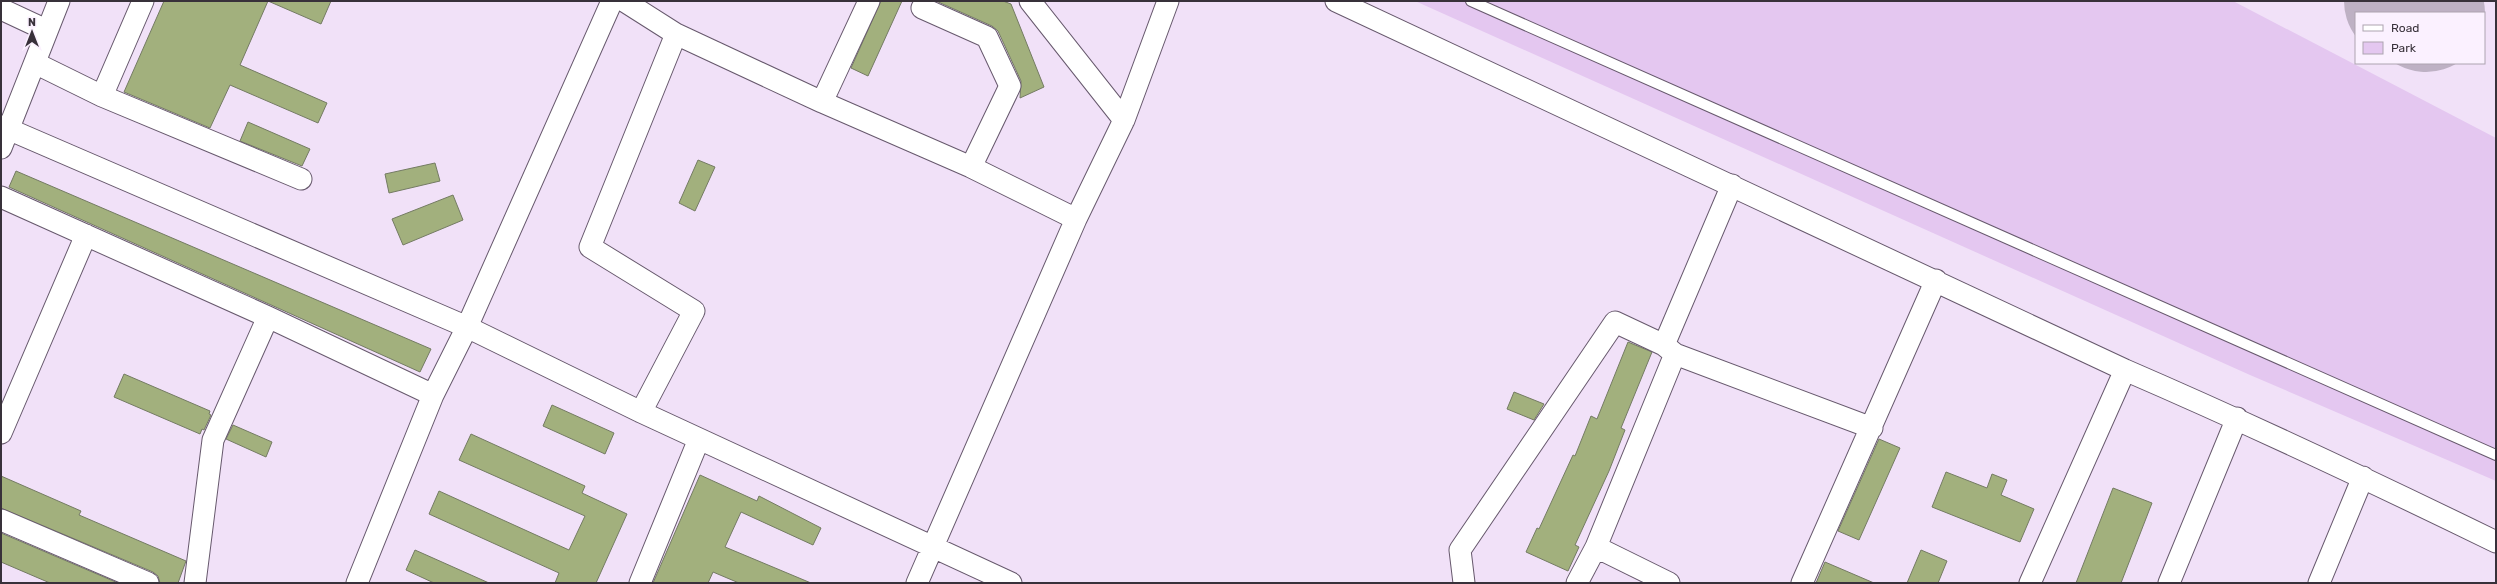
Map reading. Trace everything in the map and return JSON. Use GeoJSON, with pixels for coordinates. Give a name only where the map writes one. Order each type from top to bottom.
{"type":"FeatureCollection","features":[{"type":"Feature","properties":{"kind":"street"},"geometry":{"type":"LineString","coordinates":[[1,148],[4,128],[35,63],[46,30],[59,1]]}},
{"type":"Feature","properties":{"kind":"street"},"geometry":{"type":"LineString","coordinates":[[102,96],[143,1]]}},
{"type":"Feature","properties":{"kind":"street"},"geometry":{"type":"LineString","coordinates":[[357,583],[433,395],[467,327],[612,1]]}},
{"type":"Feature","properties":{"kind":"street"},"geometry":{"type":"LineString","coordinates":[[624,1],[676,34],[822,102],[971,167],[1076,219]]}},
{"type":"Feature","properties":{"kind":"street"},"geometry":{"type":"LineString","coordinates":[[822,102],[869,1]]}},
{"type":"Feature","properties":{"kind":"street"},"geometry":{"type":"LineString","coordinates":[[1030,1],[1124,120]]}},
{"type":"Feature","properties":{"kind":"street"},"geometry":{"type":"LineString","coordinates":[[917,583],[1076,219],[1124,120],[1168,1]]}},
{"type":"Feature","properties":{"kind":"street"},"geometry":{"type":"LineString","coordinates":[[1336,1],[1936,280],[2125,370],[2237,418],[2496,542]]}},
{"type":"Feature","properties":{"kind":"street"},"geometry":{"type":"LineString","coordinates":[[922,8],[987,37],[1010,86],[971,167]]}},
{"type":"Feature","properties":{"kind":"street"},"geometry":{"type":"LineString","coordinates":[[1,9],[46,30]]}},
{"type":"Feature","properties":{"kind":"street"},"geometry":{"type":"LineString","coordinates":[[640,412],[694,312],[590,247],[676,34]]}},
{"type":"Feature","properties":{"kind":"street"},"geometry":{"type":"LineString","coordinates":[[35,63],[102,96],[301,179]]}},
{"type":"Feature","properties":{"kind":"street"},"geometry":{"type":"LineString","coordinates":[[4,128],[467,327],[640,412],[932,548],[1011,583]]}},
{"type":"Feature","properties":{"kind":"street"},"geometry":{"type":"LineString","coordinates":[[1577,583],[1596,546],[1732,185]]}},
{"type":"Feature","properties":{"kind":"street"},"geometry":{"type":"LineString","coordinates":[[1,197],[268,317],[433,395]]}},
{"type":"Feature","properties":{"kind":"street"},"geometry":{"type":"LineString","coordinates":[[1,433],[86,235]]}},
{"type":"Feature","properties":{"kind":"street"},"geometry":{"type":"LineString","coordinates":[[1802,583],[1872,428],[1936,280]]}},
{"type":"Feature","properties":{"kind":"street"},"geometry":{"type":"LineString","coordinates":[[195,583],[213,440],[268,317]]}},
{"type":"Feature","properties":{"kind":"street"},"geometry":{"type":"LineString","coordinates":[[1464,583],[1460,550],[1615,322],[1670,350],[1872,428]]}},
{"type":"Feature","properties":{"kind":"street"},"geometry":{"type":"LineString","coordinates":[[2030,583],[2125,370]]}},
{"type":"Feature","properties":{"kind":"street"},"geometry":{"type":"LineString","coordinates":[[2169,583],[2237,418]]}},
{"type":"Feature","properties":{"kind":"street"},"geometry":{"type":"LineString","coordinates":[[640,583],[699,439]]}},
{"type":"Feature","properties":{"kind":"street"},"geometry":{"type":"LineString","coordinates":[[2319,583],[2363,477]]}},
{"type":"Feature","properties":{"kind":"street"},"geometry":{"type":"LineString","coordinates":[[1,520],[148,583]]}},
{"type":"Feature","properties":{"kind":"street"},"geometry":{"type":"LineString","coordinates":[[1596,546],[1669,583]]}},
{"type":"Feature","properties":{"kind":"lane"},"geometry":{"type":"LineString","coordinates":[[1471,1],[2496,455]]}},
{"type":"Feature","properties":{"kind":"green space"},"geometry":{"type":"Polygon","coordinates":[[[1415,1],[1463,1],[2496,458],[2496,481],[2250,375],[1415,1]]]}},
{"type":"Feature","properties":{"kind":"green space"},"geometry":{"type":"Polygon","coordinates":[[[1484,1],[2233,1],[2496,138],[2496,451],[1484,1]]]}},
{"type":"Feature","properties":{"kind":"building"},"geometry":{"type":"Polygon","coordinates":[[[164,1],[268,1],[240,65],[327,103],[318,123],[230,85],[210,128],[124,92],[164,1]]]}},
{"type":"Feature","properties":{"kind":"building"},"geometry":{"type":"Polygon","coordinates":[[[268,1],[331,1],[321,24],[268,1]]]}},
{"type":"Feature","properties":{"kind":"building"},"geometry":{"type":"Polygon","coordinates":[[[881,1],[902,1],[868,76],[851,68],[881,1]]]}},
{"type":"Feature","properties":{"kind":"building"},"geometry":{"type":"Polygon","coordinates":[[[936,1],[1003,1],[1011,4],[1044,87],[1020,98],[1021,81],[998,31],[992,26],[936,1]]]}},
{"type":"Feature","properties":{"kind":"building"},"geometry":{"type":"Polygon","coordinates":[[[248,122],[310,149],[302,166],[240,141],[248,122]]]}},
{"type":"Feature","properties":{"kind":"building"},"geometry":{"type":"Polygon","coordinates":[[[698,160],[715,167],[695,211],[679,203],[698,160]]]}},
{"type":"Feature","properties":{"kind":"building"},"geometry":{"type":"Polygon","coordinates":[[[435,163],[440,181],[389,193],[385,174],[435,163]]]}},
{"type":"Feature","properties":{"kind":"building"},"geometry":{"type":"Polygon","coordinates":[[[16,171],[431,349],[420,372],[9,187],[16,171]]]}},
{"type":"Feature","properties":{"kind":"building"},"geometry":{"type":"Polygon","coordinates":[[[453,195],[463,220],[403,245],[392,219],[453,195]]]}},
{"type":"Feature","properties":{"kind":"building"},"geometry":{"type":"Polygon","coordinates":[[[1628,342],[1652,352],[1621,428],[1625,430],[1609,471],[1575,545],[1579,547],[1568,571],[1526,552],[1537,528],[1539,529],[1573,455],[1575,456],[1591,416],[1597,419],[1628,342]]]}},
{"type":"Feature","properties":{"kind":"building"},"geometry":{"type":"Polygon","coordinates":[[[124,374],[210,411],[209,414],[211,415],[204,430],[202,429],[200,434],[114,397],[124,374]]]}},
{"type":"Feature","properties":{"kind":"building"},"geometry":{"type":"Polygon","coordinates":[[[1514,392],[1544,404],[1534,420],[1507,409],[1514,392]]]}},
{"type":"Feature","properties":{"kind":"building"},"geometry":{"type":"Polygon","coordinates":[[[552,405],[614,433],[605,454],[543,426],[552,405]]]}},
{"type":"Feature","properties":{"kind":"building"},"geometry":{"type":"Polygon","coordinates":[[[233,425],[272,442],[266,457],[226,439],[233,425]]]}},
{"type":"Feature","properties":{"kind":"building"},"geometry":{"type":"Polygon","coordinates":[[[471,434],[585,486],[582,493],[627,514],[596,583],[555,583],[559,573],[429,514],[439,491],[569,550],[585,516],[459,460],[471,434]]]}},
{"type":"Feature","properties":{"kind":"building"},"geometry":{"type":"Polygon","coordinates":[[[1879,439],[1900,448],[1859,540],[1838,531],[1879,439]]]}},
{"type":"Feature","properties":{"kind":"building"},"geometry":{"type":"Polygon","coordinates":[[[1946,472],[1987,488],[1992,474],[2007,480],[2001,495],[2034,509],[2020,542],[1932,507],[1946,472]]]}},
{"type":"Feature","properties":{"kind":"building"},"geometry":{"type":"Polygon","coordinates":[[[700,475],[757,501],[759,496],[821,528],[813,545],[741,512],[725,547],[811,583],[739,583],[713,572],[708,583],[653,583],[700,475]]]}},
{"type":"Feature","properties":{"kind":"building"},"geometry":{"type":"Polygon","coordinates":[[[1,476],[81,511],[79,515],[186,561],[178,583],[160,583],[158,576],[153,572],[1,508],[1,476]]]}},
{"type":"Feature","properties":{"kind":"building"},"geometry":{"type":"Polygon","coordinates":[[[2113,488],[2152,503],[2121,583],[2076,583],[2113,488]]]}},
{"type":"Feature","properties":{"kind":"building"},"geometry":{"type":"Polygon","coordinates":[[[1,533],[118,583],[50,583],[1,562],[1,533]]]}},
{"type":"Feature","properties":{"kind":"building"},"geometry":{"type":"Polygon","coordinates":[[[415,550],[489,583],[434,583],[406,570],[415,550]]]}},
{"type":"Feature","properties":{"kind":"building"},"geometry":{"type":"Polygon","coordinates":[[[1921,550],[1947,561],[1938,583],[1907,583],[1921,550]]]}},
{"type":"Feature","properties":{"kind":"building"},"geometry":{"type":"Polygon","coordinates":[[[1825,562],[1874,583],[1816,583],[1825,562]]]}},
{"type":"Feature","properties":{"kind":"runway"},"geometry":{"type":"LineString","coordinates":[[2403,1],[2424,12]]}}]}
